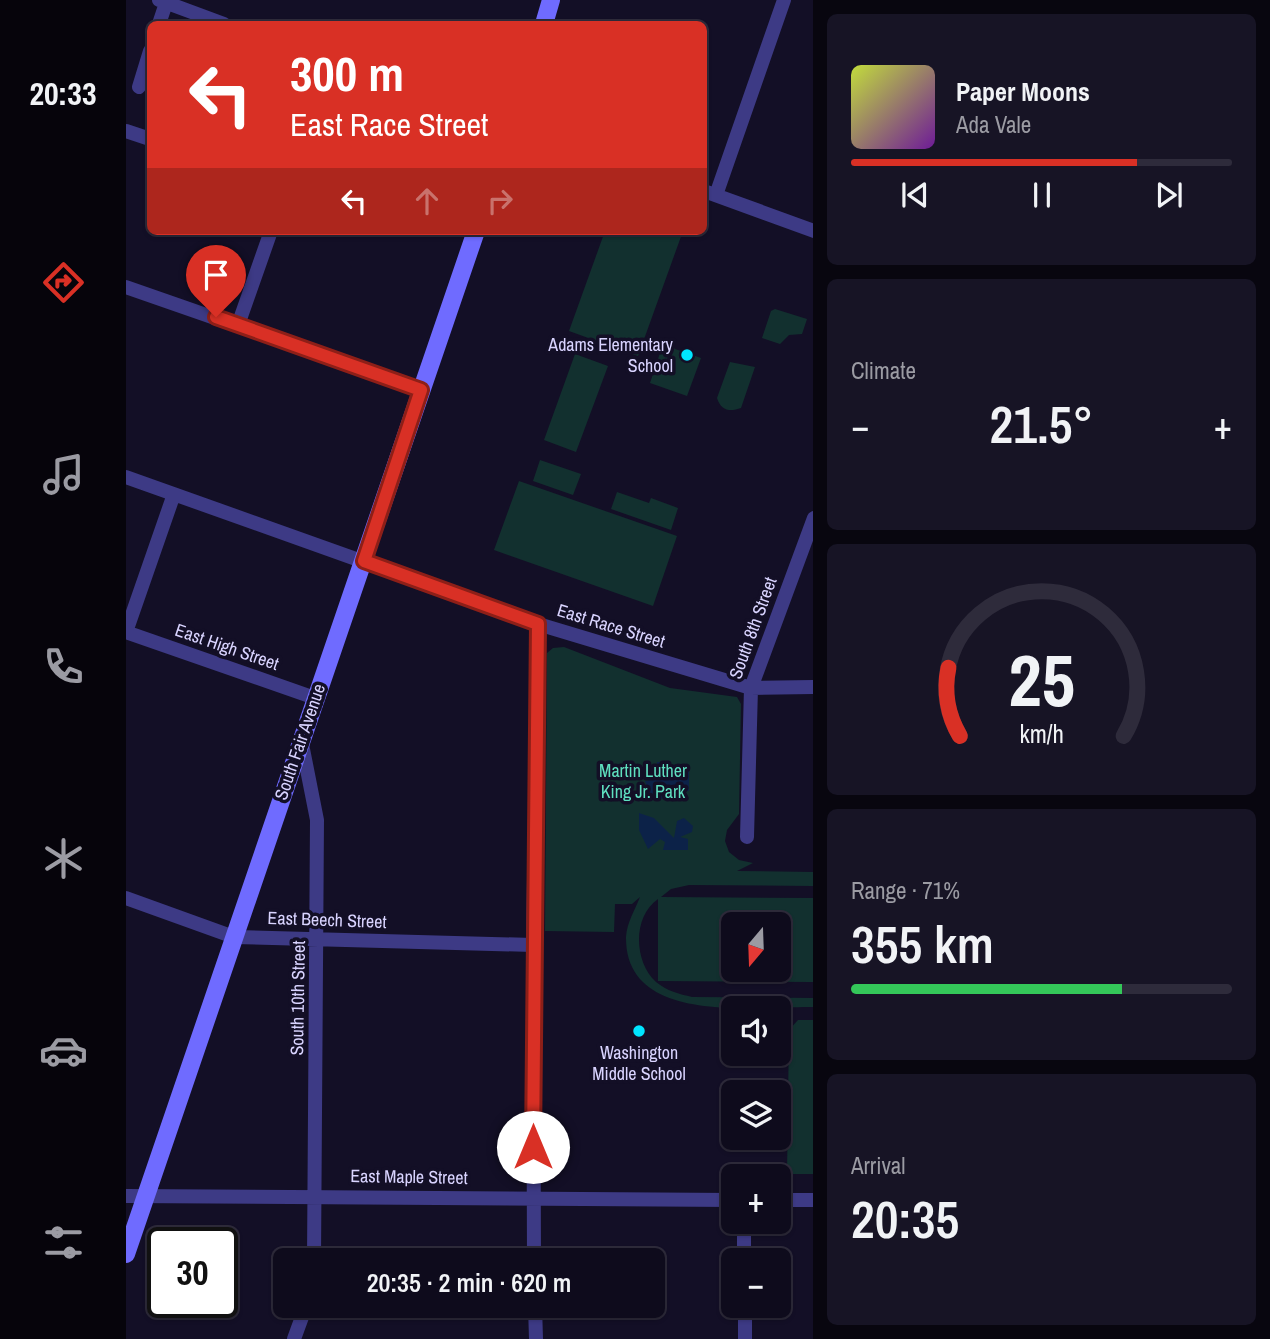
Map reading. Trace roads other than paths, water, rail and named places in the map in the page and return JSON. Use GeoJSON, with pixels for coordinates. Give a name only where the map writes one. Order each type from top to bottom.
{"type":"FeatureCollection","features":[{"type":"Feature","properties":{"kind":"street"},"geometry":{"type":"LineString","coordinates":[[545,21],[551,0]]}},
{"type":"Feature","properties":{"kind":"street"},"geometry":{"type":"LineString","coordinates":[[785,0],[710,193],[813,231]]}},
{"type":"Feature","properties":{"kind":"street"},"geometry":{"type":"LineString","coordinates":[[160,21],[164,1],[216,21]]}},
{"type":"Feature","properties":{"kind":"street"},"geometry":{"type":"LineString","coordinates":[[139,88],[147,61]]}},
{"type":"Feature","properties":{"kind":"street"},"geometry":{"type":"LineString","coordinates":[[126,131],[147,138]]}},
{"type":"Feature","properties":{"kind":"street"},"geometry":{"type":"LineString","coordinates":[[238,325],[270,235]]}},
{"type":"Feature","properties":{"kind":"street","name":"South Fair Avenue"},"geometry":{"type":"LineString","coordinates":[[126,1254],[475,235]]}},
{"type":"Feature","properties":{"kind":"street"},"geometry":{"type":"LineString","coordinates":[[126,287],[421,390]]}},
{"type":"Feature","properties":{"kind":"street","name":"East Race Street"},"geometry":{"type":"LineString","coordinates":[[126,477],[538,624],[751,688],[813,687]]}},
{"type":"Feature","properties":{"kind":"street"},"geometry":{"type":"LineString","coordinates":[[126,632],[174,494]]}},
{"type":"Feature","properties":{"kind":"street","name":"South 8th Street"},"geometry":{"type":"LineString","coordinates":[[747,838],[751,688],[813,518]]}},
{"type":"Feature","properties":{"kind":"street"},"geometry":{"type":"LineString","coordinates":[[534,1248],[533,945],[538,624]]}},
{"type":"Feature","properties":{"kind":"street","name":"East High Street"},"geometry":{"type":"LineString","coordinates":[[126,632],[315,698]]}},
{"type":"Feature","properties":{"kind":"street","name":"South 10th Street"},"geometry":{"type":"LineString","coordinates":[[301,739],[317,820],[314,1248]]}},
{"type":"Feature","properties":{"kind":"street","name":"East Beech Street"},"geometry":{"type":"LineString","coordinates":[[126,898],[234,937],[533,945]]}},
{"type":"Feature","properties":{"kind":"street","name":"East Maple Street"},"geometry":{"type":"LineString","coordinates":[[126,1196],[316,1195],[721,1200]]}},
{"type":"Feature","properties":{"kind":"street"},"geometry":{"type":"LineString","coordinates":[[791,1200],[813,1200]]}},
{"type":"Feature","properties":{"kind":"street"},"geometry":{"type":"LineString","coordinates":[[294,1339],[302,1318]]}},
{"type":"Feature","properties":{"kind":"street"},"geometry":{"type":"LineString","coordinates":[[535,1318],[536,1339]]}},
{"type":"Feature","properties":{"kind":"street"},"geometry":{"type":"LineString","coordinates":[[745,1318],[745,1339]]}},
{"type":"Feature","properties":{"kind":"water"},"geometry":{"type":"Polygon","coordinates":[[[657,762],[670,762],[673,773],[678,772],[678,766],[689,766],[689,791],[666,791],[662,799],[651,798],[645,781],[648,781],[648,772],[657,771],[657,762]]]}},
{"type":"Feature","properties":{"kind":"water"},"geometry":{"type":"Polygon","coordinates":[[[639,813],[654,818],[674,838],[677,821],[684,818],[693,826],[692,832],[680,837],[688,839],[688,850],[663,850],[665,842],[660,839],[648,849],[639,830],[639,813]]]}},
{"type":"Feature","properties":{"kind":"place","name":"Adams Elementary School"},"geometry":{"type":"Point","coordinates":[687,355]}},
{"type":"Feature","properties":{"kind":"place","name":"Washington Middle School"},"geometry":{"type":"Point","coordinates":[639,1031]}},
{"type":"Feature","properties":{"kind":"park label","name":"Martin Luther King Jr. Park"},"geometry":{"type":"Point","coordinates":[643,781]}}]}
